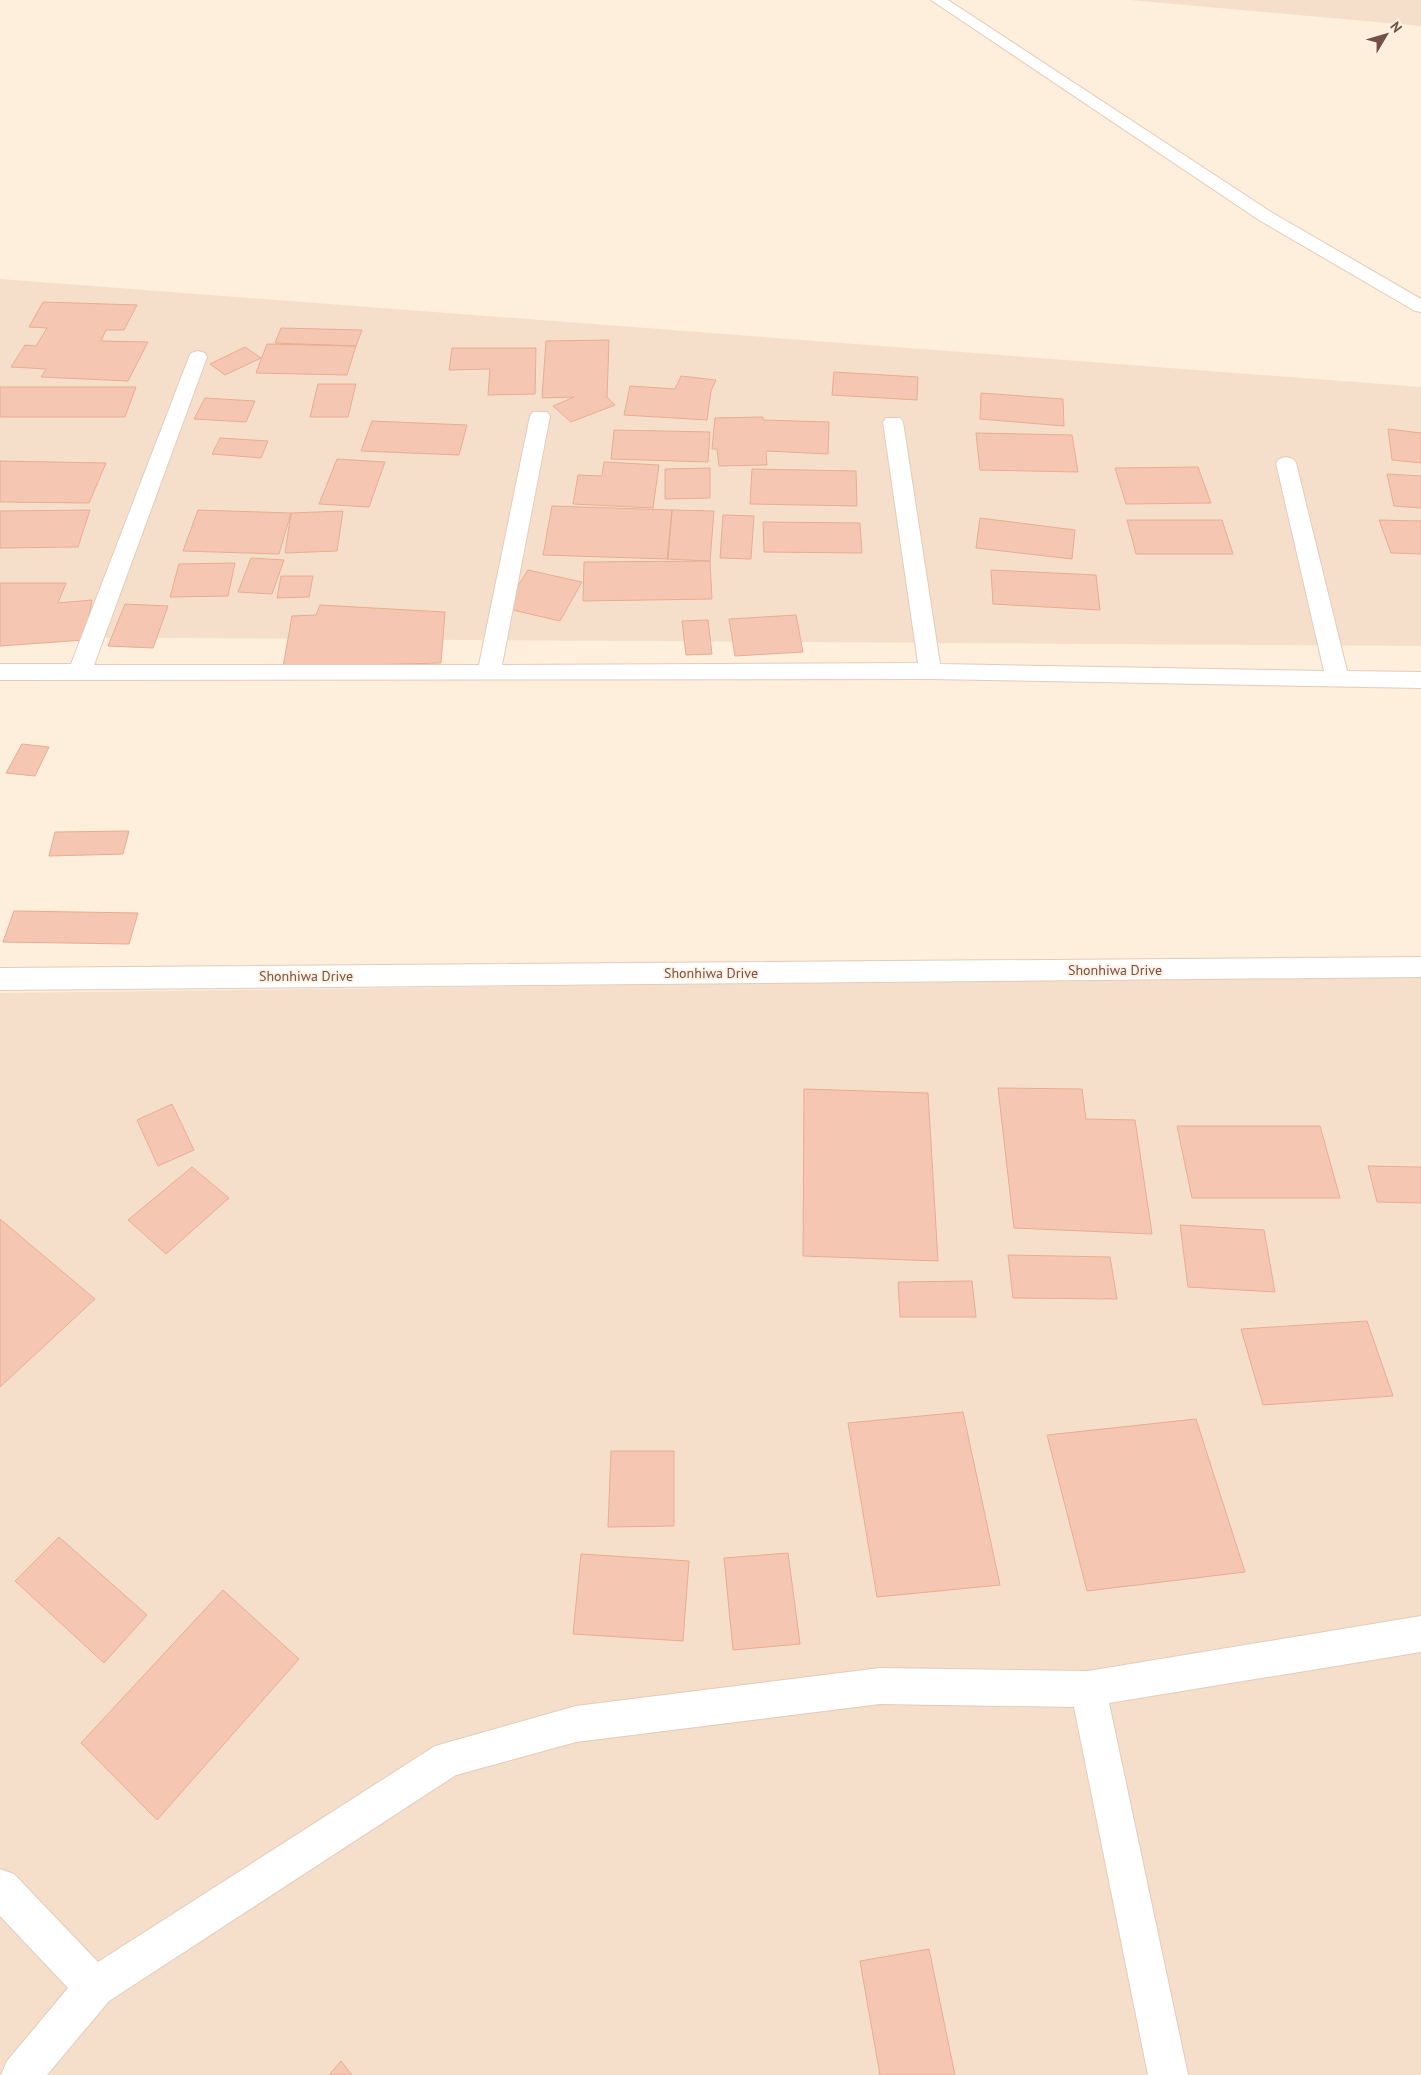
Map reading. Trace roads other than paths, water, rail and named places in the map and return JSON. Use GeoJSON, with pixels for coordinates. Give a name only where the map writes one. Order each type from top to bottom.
{"type":"FeatureCollection","features":[{"type":"Feature","properties":{"kind":"street"},"geometry":{"type":"LineString","coordinates":[[938,0],[1265,216],[1421,307]]}},
{"type":"Feature","properties":{"kind":"street"},"geometry":{"type":"LineString","coordinates":[[80,672],[198,357]]}},
{"type":"Feature","properties":{"kind":"street"},"geometry":{"type":"LineString","coordinates":[[489,673],[540,416]]}},
{"type":"Feature","properties":{"kind":"street"},"geometry":{"type":"LineString","coordinates":[[893,422],[930,671]]}},
{"type":"Feature","properties":{"kind":"street"},"geometry":{"type":"LineString","coordinates":[[1286,463],[1337,678]]}},
{"type":"Feature","properties":{"kind":"street"},"geometry":{"type":"LineString","coordinates":[[0,672],[489,673],[930,671],[1421,680]]}},
{"type":"Feature","properties":{"kind":"street","name":"Shonhiwa Drive"},"geometry":{"type":"LineString","coordinates":[[0,978],[1421,967]]}},
{"type":"Feature","properties":{"kind":"street"},"geometry":{"type":"LineString","coordinates":[[21,2075],[95,1987],[448,1759],[576,1724],[880,1686],[1088,1689],[1421,1634]]}},
{"type":"Feature","properties":{"kind":"street"},"geometry":{"type":"LineString","coordinates":[[1088,1689],[1168,2075]]}},
{"type":"Feature","properties":{"kind":"street"},"geometry":{"type":"LineString","coordinates":[[0,1888],[95,1987]]}}]}
